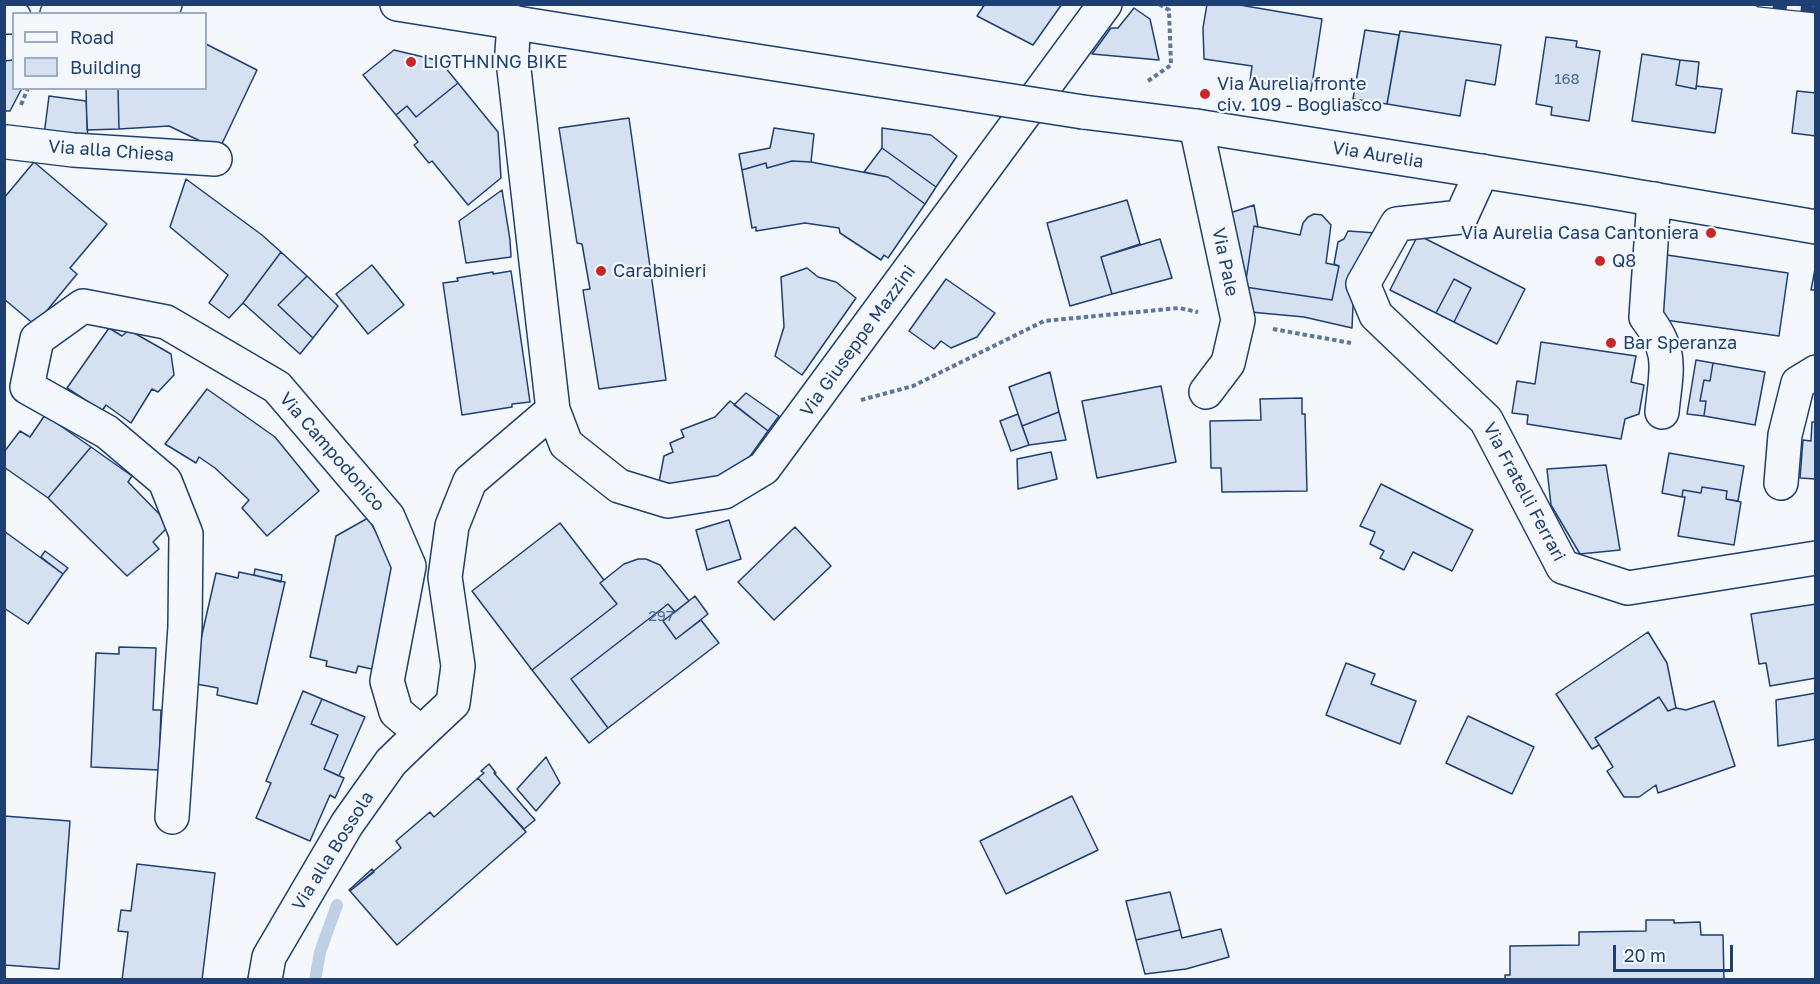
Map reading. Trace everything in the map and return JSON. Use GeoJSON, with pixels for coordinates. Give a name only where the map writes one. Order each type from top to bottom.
{"type":"FeatureCollection","features":[{"type":"Feature","properties":{"kind":"street"},"geometry":{"type":"LineString","coordinates":[[79,12],[165,4]]}},
{"type":"Feature","properties":{"kind":"street","name":"Via Aurelia"},"geometry":{"type":"LineString","coordinates":[[397,4],[1093,113],[1196,126],[1815,227]]}},
{"type":"Feature","properties":{"kind":"street","name":"Via Giuseppe Mazzini"},"geometry":{"type":"LineString","coordinates":[[553,410],[566,444],[574,451],[619,486],[668,501],[724,492],[764,468],[1105,4]]}},
{"type":"Feature","properties":{"kind":"street"},"geometry":{"type":"LineString","coordinates":[[420,733],[453,703],[458,666],[445,577],[452,526],[470,481],[553,410],[512,52],[514,22]]}},
{"type":"Feature","properties":{"kind":"street","name":"Via Pale"},"geometry":{"type":"LineString","coordinates":[[1196,126],[1238,320],[1228,363],[1206,392]]}},
{"type":"Feature","properties":{"kind":"street","name":"Via alla Chiesa"},"geometry":{"type":"LineString","coordinates":[[7,142],[73,150],[215,159]]}},
{"type":"Feature","properties":{"kind":"street","name":"Via Fratelli Ferrari"},"geometry":{"type":"LineString","coordinates":[[1482,171],[1461,217],[1397,224],[1364,284],[1376,315],[1486,420],[1563,567],[1628,588],[1815,558]]}},
{"type":"Feature","properties":{"kind":"street"},"geometry":{"type":"LineString","coordinates":[[1654,199],[1646,317],[1659,333],[1667,356],[1662,412]]}},
{"type":"Feature","properties":{"kind":"street","name":"Via Campodonico"},"geometry":{"type":"LineString","coordinates":[[172,817],[184,627],[186,534],[165,481],[107,432],[27,387],[37,339],[83,306],[166,322],[277,387],[388,517],[409,566],[387,681],[396,712],[420,733]]}},
{"type":"Feature","properties":{"kind":"street"},"geometry":{"type":"LineString","coordinates":[[1781,483],[1785,435],[1798,382],[1815,372]]}},
{"type":"Feature","properties":{"kind":"street","name":"Via alla Bossola"},"geometry":{"type":"LineString","coordinates":[[265,980],[269,957],[347,824],[391,762],[420,733]]}},
{"type":"Feature","properties":{"kind":"path"},"geometry":{"type":"LineString","coordinates":[[1093,113],[1171,65],[1169,10],[1159,4]]}},
{"type":"Feature","properties":{"kind":"path"},"geometry":{"type":"LineString","coordinates":[[813,402],[867,400],[913,386],[1044,321]]}},
{"type":"Feature","properties":{"kind":"building"},"geometry":{"type":"Polygon","coordinates":[[[985,4],[1062,4],[1033,45],[977,16],[985,4]]]}},
{"type":"Feature","properties":{"kind":"building"},"geometry":{"type":"Polygon","coordinates":[[[1207,4],[1234,4],[1322,19],[1311,91],[1250,81],[1252,66],[1204,59],[1203,28],[1207,4]]]}},
{"type":"Feature","properties":{"kind":"building"},"geometry":{"type":"Polygon","coordinates":[[[1134,8],[1150,19],[1159,60],[1092,54],[1111,28],[1118,28],[1134,8]]]}},
{"type":"Feature","properties":{"kind":"building"},"geometry":{"type":"Polygon","coordinates":[[[1365,30],[1399,35],[1387,104],[1353,99],[1365,30]]]}},
{"type":"Feature","properties":{"kind":"building"},"geometry":{"type":"Polygon","coordinates":[[[1400,31],[1501,45],[1495,85],[1466,80],[1460,116],[1387,104],[1400,31]]]}},
{"type":"Feature","properties":{"kind":"building"},"geometry":{"type":"Polygon","coordinates":[[[1546,37],[1577,41],[1576,47],[1600,51],[1589,121],[1551,115],[1552,107],[1536,104],[1546,37]]]}},
{"type":"Feature","properties":{"kind":"building"},"geometry":{"type":"Polygon","coordinates":[[[207,45],[257,70],[219,150],[169,126],[119,129],[118,90],[207,90],[207,45]]]}},
{"type":"Feature","properties":{"kind":"building"},"geometry":{"type":"Polygon","coordinates":[[[394,50],[440,61],[458,83],[416,117],[407,106],[396,115],[363,75],[394,50]]]}},
{"type":"Feature","properties":{"kind":"building"},"geometry":{"type":"Polygon","coordinates":[[[1642,54],[1680,60],[1676,85],[1696,89],[1696,86],[1722,89],[1715,133],[1632,121],[1642,54]]]}},
{"type":"Feature","properties":{"kind":"building"},"geometry":{"type":"Polygon","coordinates":[[[12,60],[12,90],[21,90],[10,111],[4,111],[4,61],[12,60]]]}},
{"type":"Feature","properties":{"kind":"building"},"geometry":{"type":"Polygon","coordinates":[[[1680,60],[1699,62],[1696,89],[1676,85],[1680,60]]]}},
{"type":"Feature","properties":{"kind":"building"},"geometry":{"type":"Polygon","coordinates":[[[458,83],[498,132],[501,178],[468,205],[432,161],[429,163],[414,145],[418,142],[396,115],[407,106],[416,117],[458,83]]]}},
{"type":"Feature","properties":{"kind":"building"},"geometry":{"type":"Polygon","coordinates":[[[86,90],[118,90],[119,129],[87,130],[86,90]]]}},
{"type":"Feature","properties":{"kind":"building"},"geometry":{"type":"Polygon","coordinates":[[[1797,91],[1816,93],[1816,136],[1792,133],[1797,91]]]}},
{"type":"Feature","properties":{"kind":"building"},"geometry":{"type":"Polygon","coordinates":[[[49,96],[86,101],[88,141],[44,135],[49,96]]]}},
{"type":"Feature","properties":{"kind":"building"},"geometry":{"type":"Polygon","coordinates":[[[629,118],[666,380],[599,389],[583,290],[590,289],[582,244],[577,243],[559,128],[629,118]]]}},
{"type":"Feature","properties":{"kind":"building"},"geometry":{"type":"Polygon","coordinates":[[[774,128],[814,134],[811,162],[792,161],[767,168],[766,163],[742,170],[739,154],[770,148],[774,128]]]}},
{"type":"Feature","properties":{"kind":"building"},"geometry":{"type":"Polygon","coordinates":[[[882,128],[931,135],[957,156],[936,187],[882,148],[882,128]]]}},
{"type":"Feature","properties":{"kind":"building"},"geometry":{"type":"Polygon","coordinates":[[[882,148],[936,187],[925,204],[888,177],[864,172],[882,148]]]}},
{"type":"Feature","properties":{"kind":"building"},"geometry":{"type":"Polygon","coordinates":[[[792,161],[811,162],[888,177],[925,204],[888,258],[884,255],[881,260],[840,233],[839,228],[805,223],[756,231],[756,227],[752,228],[742,170],[766,163],[767,168],[792,161]]]}},
{"type":"Feature","properties":{"kind":"building"},"geometry":{"type":"Polygon","coordinates":[[[34,162],[107,224],[70,268],[77,274],[35,325],[4,299],[4,198],[34,162]]]}},
{"type":"Feature","properties":{"kind":"building"},"geometry":{"type":"Polygon","coordinates":[[[186,179],[262,235],[281,252],[229,318],[209,303],[228,275],[170,227],[186,179]]]}},
{"type":"Feature","properties":{"kind":"building"},"geometry":{"type":"Polygon","coordinates":[[[502,190],[511,257],[466,263],[459,221],[502,190]]]}},
{"type":"Feature","properties":{"kind":"building"},"geometry":{"type":"Polygon","coordinates":[[[1127,200],[1140,244],[1101,257],[1112,294],[1070,306],[1047,223],[1127,200]]]}},
{"type":"Feature","properties":{"kind":"building"},"geometry":{"type":"Polygon","coordinates":[[[1254,205],[1258,227],[1254,226],[1245,287],[1230,213],[1254,205]]]}},
{"type":"Feature","properties":{"kind":"building"},"geometry":{"type":"Polygon","coordinates":[[[1314,214],[1322,215],[1331,225],[1326,263],[1339,266],[1332,300],[1245,287],[1254,226],[1300,235],[1303,223],[1314,214]]]}},
{"type":"Feature","properties":{"kind":"building"},"geometry":{"type":"Polygon","coordinates":[[[1348,231],[1376,233],[1354,284],[1352,328],[1304,317],[1250,312],[1245,287],[1332,300],[1339,266],[1334,264],[1338,242],[1344,239],[1348,231]]]}},
{"type":"Feature","properties":{"kind":"building"},"geometry":{"type":"Polygon","coordinates":[[[1418,235],[1525,289],[1497,344],[1454,322],[1471,288],[1454,279],[1436,313],[1390,290],[1418,235]]]}},
{"type":"Feature","properties":{"kind":"building"},"geometry":{"type":"Polygon","coordinates":[[[1160,239],[1172,278],[1112,294],[1101,257],[1160,239]]]}},
{"type":"Feature","properties":{"kind":"building"},"geometry":{"type":"Polygon","coordinates":[[[281,252],[307,276],[278,305],[313,338],[300,354],[243,303],[281,252]]]}},
{"type":"Feature","properties":{"kind":"building"},"geometry":{"type":"Polygon","coordinates":[[[1667,255],[1788,273],[1779,336],[1658,319],[1667,255]]]}},
{"type":"Feature","properties":{"kind":"building"},"geometry":{"type":"Polygon","coordinates":[[[1816,264],[1816,290],[1811,290],[1816,264]]]}},
{"type":"Feature","properties":{"kind":"building"},"geometry":{"type":"Polygon","coordinates":[[[372,265],[404,305],[368,334],[336,294],[372,265]]]}},
{"type":"Feature","properties":{"kind":"building"},"geometry":{"type":"Polygon","coordinates":[[[807,268],[818,277],[836,282],[856,298],[802,375],[775,356],[784,327],[781,277],[807,268]]]}},
{"type":"Feature","properties":{"kind":"building"},"geometry":{"type":"Polygon","coordinates":[[[511,271],[530,402],[462,415],[443,283],[458,281],[457,278],[511,271]]]}},
{"type":"Feature","properties":{"kind":"building"},"geometry":{"type":"Polygon","coordinates":[[[307,276],[338,306],[313,338],[278,305],[307,276]]]}},
{"type":"Feature","properties":{"kind":"building"},"geometry":{"type":"Polygon","coordinates":[[[946,279],[995,313],[977,337],[951,348],[941,341],[934,349],[909,331],[946,279]]]}},
{"type":"Feature","properties":{"kind":"building"},"geometry":{"type":"Polygon","coordinates":[[[1454,279],[1471,288],[1454,322],[1436,313],[1454,279]]]}},
{"type":"Feature","properties":{"kind":"building"},"geometry":{"type":"Polygon","coordinates":[[[109,328],[122,336],[129,330],[171,354],[174,375],[158,392],[152,389],[131,423],[106,405],[102,411],[67,388],[109,328]]]}},
{"type":"Feature","properties":{"kind":"building"},"geometry":{"type":"Polygon","coordinates":[[[1541,342],[1636,356],[1631,382],[1644,385],[1639,414],[1625,419],[1621,439],[1527,424],[1528,415],[1512,413],[1517,381],[1535,384],[1541,342]]]}},
{"type":"Feature","properties":{"kind":"building"},"geometry":{"type":"Polygon","coordinates":[[[1696,360],[1713,363],[1710,381],[1704,380],[1700,401],[1706,401],[1704,416],[1687,414],[1696,360]]]}},
{"type":"Feature","properties":{"kind":"building"},"geometry":{"type":"Polygon","coordinates":[[[1713,363],[1765,372],[1755,425],[1704,416],[1706,401],[1700,401],[1704,380],[1710,381],[1713,363]]]}},
{"type":"Feature","properties":{"kind":"building"},"geometry":{"type":"Polygon","coordinates":[[[1050,372],[1059,412],[1022,426],[1009,387],[1050,372]]]}},
{"type":"Feature","properties":{"kind":"building"},"geometry":{"type":"Polygon","coordinates":[[[1161,386],[1176,462],[1097,478],[1082,401],[1161,386]]]}},
{"type":"Feature","properties":{"kind":"building"},"geometry":{"type":"Polygon","coordinates":[[[207,389],[275,437],[319,491],[267,536],[242,508],[249,500],[215,468],[199,457],[196,463],[165,444],[207,389]]]}},
{"type":"Feature","properties":{"kind":"building"},"geometry":{"type":"Polygon","coordinates":[[[746,393],[779,416],[768,431],[734,405],[746,393]]]}},
{"type":"Feature","properties":{"kind":"building"},"geometry":{"type":"Polygon","coordinates":[[[1302,398],[1302,414],[1305,414],[1307,491],[1222,492],[1221,468],[1211,468],[1210,421],[1261,420],[1260,399],[1302,398]]]}},
{"type":"Feature","properties":{"kind":"building"},"geometry":{"type":"Polygon","coordinates":[[[730,401],[768,431],[746,462],[702,486],[659,482],[664,456],[673,452],[670,443],[684,437],[681,430],[715,417],[730,401]]]}},
{"type":"Feature","properties":{"kind":"building"},"geometry":{"type":"Polygon","coordinates":[[[1059,412],[1066,440],[1029,445],[1022,426],[1059,412]]]}},
{"type":"Feature","properties":{"kind":"building"},"geometry":{"type":"Polygon","coordinates":[[[1018,414],[1029,445],[1011,451],[1000,421],[1018,414]]]}},
{"type":"Feature","properties":{"kind":"building"},"geometry":{"type":"Polygon","coordinates":[[[45,415],[91,447],[48,498],[4,467],[4,452],[20,431],[30,437],[45,415]]]}},
{"type":"Feature","properties":{"kind":"building"},"geometry":{"type":"Polygon","coordinates":[[[1812,422],[1816,422],[1816,479],[1800,478],[1803,440],[1811,441],[1812,422]]]}},
{"type":"Feature","properties":{"kind":"building"},"geometry":{"type":"Polygon","coordinates":[[[91,447],[132,476],[128,482],[170,525],[153,542],[159,549],[127,576],[48,498],[91,447]]]}},
{"type":"Feature","properties":{"kind":"building"},"geometry":{"type":"Polygon","coordinates":[[[1051,452],[1057,479],[1018,489],[1017,459],[1051,452]]]}},
{"type":"Feature","properties":{"kind":"building"},"geometry":{"type":"Polygon","coordinates":[[[1669,453],[1744,466],[1738,501],[1726,499],[1727,491],[1702,487],[1701,493],[1683,490],[1682,497],[1662,493],[1669,453]]]}},
{"type":"Feature","properties":{"kind":"building"},"geometry":{"type":"Polygon","coordinates":[[[1606,465],[1620,550],[1580,554],[1551,505],[1547,469],[1606,465]]]}},
{"type":"Feature","properties":{"kind":"building"},"geometry":{"type":"Polygon","coordinates":[[[1381,484],[1473,530],[1452,571],[1413,552],[1404,570],[1380,558],[1384,551],[1370,544],[1375,532],[1360,526],[1381,484]]]}},
{"type":"Feature","properties":{"kind":"building"},"geometry":{"type":"Polygon","coordinates":[[[1702,487],[1727,491],[1726,499],[1741,502],[1734,545],[1678,536],[1685,497],[1682,497],[1683,490],[1701,493],[1702,487]]]}},
{"type":"Feature","properties":{"kind":"building"},"geometry":{"type":"Polygon","coordinates":[[[368,518],[394,564],[381,671],[358,666],[356,673],[326,666],[327,661],[310,657],[336,536],[368,518]]]}},
{"type":"Feature","properties":{"kind":"building"},"geometry":{"type":"Polygon","coordinates":[[[729,520],[741,559],[707,570],[696,530],[729,520]]]}},
{"type":"Feature","properties":{"kind":"building"},"geometry":{"type":"Polygon","coordinates":[[[560,523],[604,580],[600,583],[617,604],[532,670],[472,591],[560,523]]]}},
{"type":"Feature","properties":{"kind":"building"},"geometry":{"type":"Polygon","coordinates":[[[795,527],[831,566],[774,620],[738,582],[795,527]]]}},
{"type":"Feature","properties":{"kind":"building"},"geometry":{"type":"Polygon","coordinates":[[[4,531],[63,574],[28,624],[4,608],[4,531]]]}},
{"type":"Feature","properties":{"kind":"building"},"geometry":{"type":"Polygon","coordinates":[[[45,551],[68,568],[63,574],[41,557],[45,551]]]}},
{"type":"Feature","properties":{"kind":"building"},"geometry":{"type":"Polygon","coordinates":[[[646,559],[660,565],[689,601],[675,612],[668,604],[571,679],[608,728],[589,743],[532,670],[617,604],[600,583],[624,564],[646,559]]]}},
{"type":"Feature","properties":{"kind":"building"},"geometry":{"type":"Polygon","coordinates":[[[255,569],[282,575],[281,582],[254,575],[255,569]]]}},
{"type":"Feature","properties":{"kind":"building"},"geometry":{"type":"Polygon","coordinates":[[[239,572],[285,582],[257,704],[217,695],[218,688],[191,683],[216,573],[238,578],[239,572]]]}},
{"type":"Feature","properties":{"kind":"building"},"geometry":{"type":"Polygon","coordinates":[[[695,596],[708,614],[676,639],[663,621],[695,596]]]}},
{"type":"Feature","properties":{"kind":"building"},"geometry":{"type":"Polygon","coordinates":[[[668,604],[675,612],[663,621],[676,639],[701,620],[719,643],[608,728],[571,679],[668,604]]]}},
{"type":"Feature","properties":{"kind":"building"},"geometry":{"type":"Polygon","coordinates":[[[1816,604],[1816,678],[1770,686],[1766,663],[1759,664],[1751,614],[1816,604]]]}},
{"type":"Feature","properties":{"kind":"building"},"geometry":{"type":"Polygon","coordinates":[[[1648,632],[1667,663],[1676,708],[1668,711],[1659,697],[1595,738],[1599,745],[1592,749],[1556,694],[1648,632]]]}},
{"type":"Feature","properties":{"kind":"building"},"geometry":{"type":"Polygon","coordinates":[[[119,647],[156,648],[153,710],[161,710],[159,770],[91,767],[96,653],[119,654],[119,647]]]}},
{"type":"Feature","properties":{"kind":"building"},"geometry":{"type":"Polygon","coordinates":[[[1346,663],[1375,674],[1371,684],[1416,701],[1400,744],[1326,715],[1346,663]]]}},
{"type":"Feature","properties":{"kind":"building"},"geometry":{"type":"Polygon","coordinates":[[[303,691],[322,699],[311,724],[338,735],[324,769],[344,778],[335,798],[330,795],[310,841],[256,818],[271,783],[266,781],[303,691]]]}},
{"type":"Feature","properties":{"kind":"building"},"geometry":{"type":"Polygon","coordinates":[[[1816,693],[1816,739],[1778,746],[1776,700],[1816,693]]]}},
{"type":"Feature","properties":{"kind":"building"},"geometry":{"type":"Polygon","coordinates":[[[1659,697],[1668,711],[1676,708],[1686,710],[1714,701],[1735,766],[1658,793],[1656,785],[1639,797],[1624,797],[1607,771],[1613,767],[1595,738],[1659,697]]]}},
{"type":"Feature","properties":{"kind":"building"},"geometry":{"type":"Polygon","coordinates":[[[322,699],[365,717],[339,776],[324,769],[338,735],[311,724],[322,699]]]}},
{"type":"Feature","properties":{"kind":"building"},"geometry":{"type":"Polygon","coordinates":[[[1468,716],[1534,747],[1512,794],[1446,763],[1468,716]]]}},
{"type":"Feature","properties":{"kind":"building"},"geometry":{"type":"Polygon","coordinates":[[[546,757],[560,783],[536,811],[517,789],[546,757]]]}},
{"type":"Feature","properties":{"kind":"building"},"geometry":{"type":"Polygon","coordinates":[[[489,764],[496,773],[494,773],[535,820],[524,829],[478,778],[484,773],[481,771],[489,764]]]}},
{"type":"Feature","properties":{"kind":"building"},"geometry":{"type":"Polygon","coordinates":[[[478,778],[526,832],[397,945],[350,891],[401,848],[396,841],[430,812],[434,817],[478,778]]]}},
{"type":"Feature","properties":{"kind":"building"},"geometry":{"type":"Polygon","coordinates":[[[1072,796],[1098,850],[1006,894],[980,841],[1072,796]]]}},
{"type":"Feature","properties":{"kind":"building"},"geometry":{"type":"Polygon","coordinates":[[[4,816],[70,821],[59,969],[4,965],[4,816]]]}},
{"type":"Feature","properties":{"kind":"building"},"geometry":{"type":"Polygon","coordinates":[[[137,864],[215,873],[202,980],[122,980],[128,932],[118,931],[121,910],[131,911],[137,864]]]}},
{"type":"Feature","properties":{"kind":"building"},"geometry":{"type":"Polygon","coordinates":[[[372,869],[374,872],[349,890],[372,869]]]}},
{"type":"Feature","properties":{"kind":"building"},"geometry":{"type":"Polygon","coordinates":[[[1170,892],[1180,930],[1136,940],[1126,901],[1170,892]]]}},
{"type":"Feature","properties":{"kind":"building"},"geometry":{"type":"Polygon","coordinates":[[[1646,920],[1674,920],[1674,923],[1700,922],[1701,935],[1723,935],[1724,980],[1505,980],[1505,975],[1510,975],[1510,946],[1579,945],[1579,932],[1646,931],[1646,920]]]}},
{"type":"Feature","properties":{"kind":"building"},"geometry":{"type":"Polygon","coordinates":[[[1221,929],[1229,957],[1186,969],[1145,974],[1136,940],[1180,930],[1182,938],[1221,929]]]}},
{"type":"Feature","properties":{"kind":"waterway"},"geometry":{"type":"LineString","coordinates":[[315,980],[320,952],[337,905]]}},
{"type":"Feature","properties":{"kind":"railway"},"geometry":{"type":"LineString","coordinates":[[1759,4],[1816,10]]}},
{"type":"Feature","properties":{"kind":"place","name":"LIGTHNING BIKE"},"geometry":{"type":"Point","coordinates":[411,62]}},
{"type":"Feature","properties":{"kind":"place","name":"Via Aurelia fronte civ. 109 - Bogliasco"},"geometry":{"type":"Point","coordinates":[1205,94]}},
{"type":"Feature","properties":{"kind":"place","name":"Via Aurelia Casa Cantoniera"},"geometry":{"type":"Point","coordinates":[1711,233]}},
{"type":"Feature","properties":{"kind":"place","name":"Q8"},"geometry":{"type":"Point","coordinates":[1600,261]}},
{"type":"Feature","properties":{"kind":"place","name":"Carabinieri"},"geometry":{"type":"Point","coordinates":[601,271]}},
{"type":"Feature","properties":{"kind":"place","name":"Bar Speranza"},"geometry":{"type":"Point","coordinates":[1611,343]}}]}
